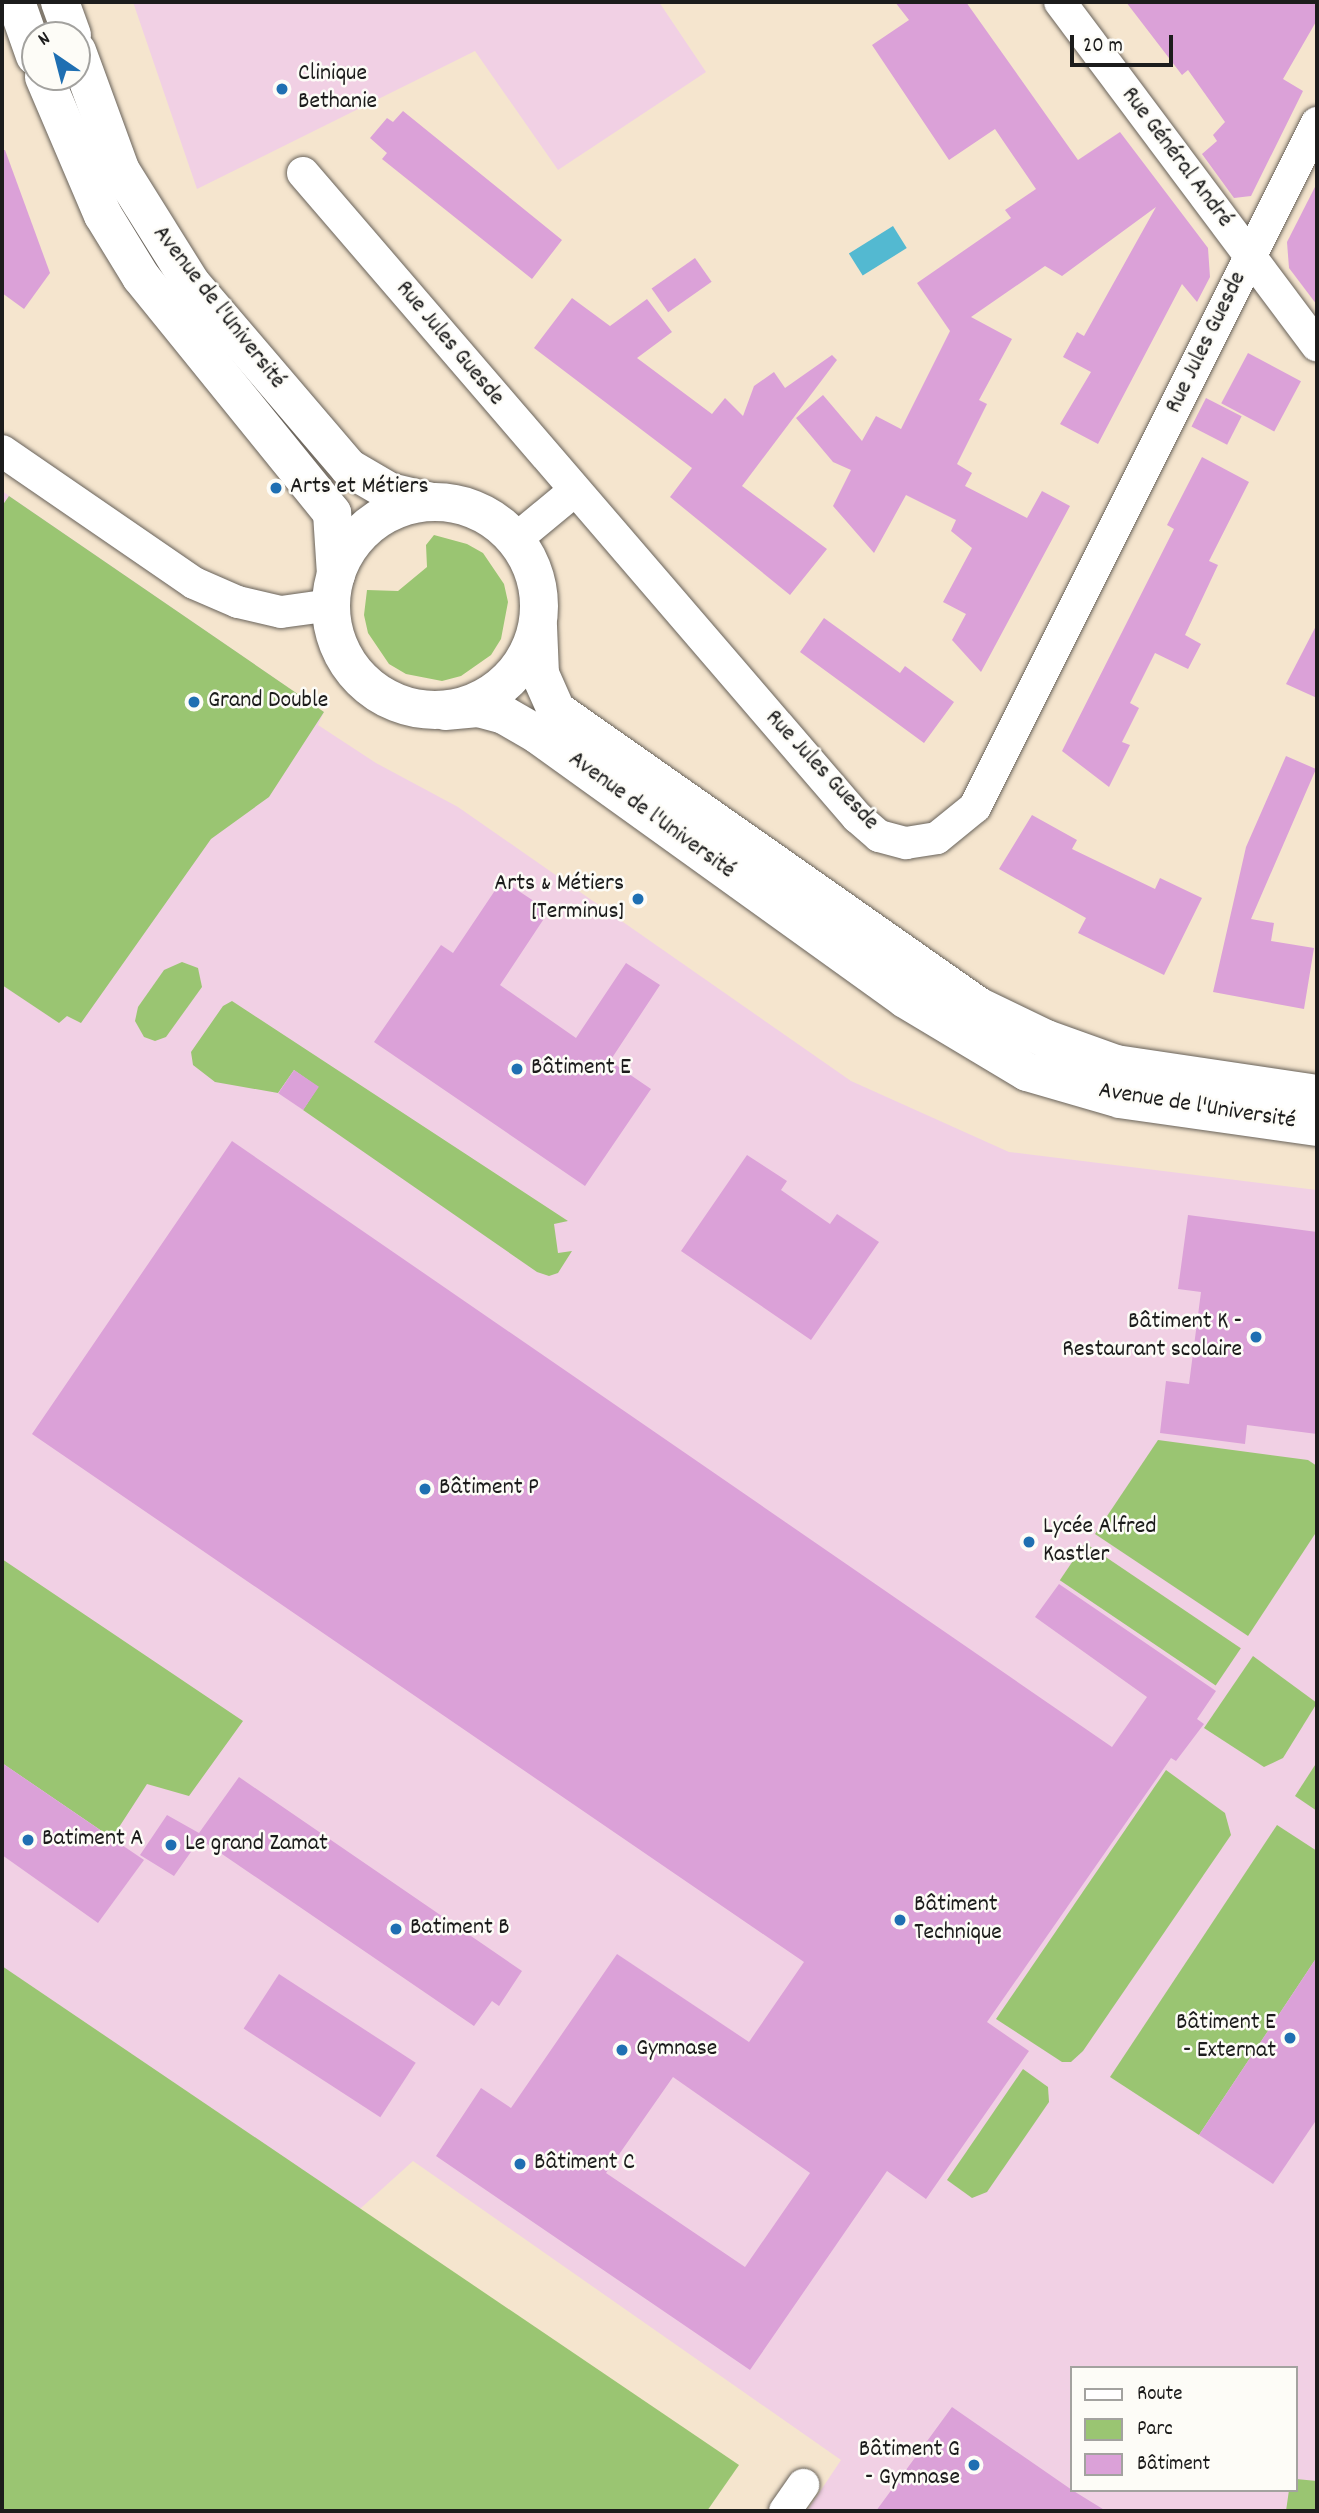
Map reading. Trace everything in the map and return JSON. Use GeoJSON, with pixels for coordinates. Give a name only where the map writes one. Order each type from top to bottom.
{"type":"FeatureCollection","features":[{"type":"Feature","properties":{"kind":"street"},"geometry":{"type":"LineString","coordinates":[[16,2],[23,21]]}},
{"type":"Feature","properties":{"kind":"street"},"geometry":{"type":"LineString","coordinates":[[60,2],[67,21]]}},
{"type":"Feature","properties":{"kind":"street","name":"Rue Général André"},"geometry":{"type":"LineString","coordinates":[[1060,2],[1317,346]]}},
{"type":"Feature","properties":{"kind":"street","name":"Avenue de l'Université"},"geometry":{"type":"LineString","coordinates":[[91,89],[121,171],[191,283],[349,468],[390,492],[432,502]]}},
{"type":"Feature","properties":{"kind":"street","name":"Avenue de l'Université"},"geometry":{"type":"LineString","coordinates":[[50,91],[103,215],[134,266],[332,513],[333,590]]}},
{"type":"Feature","properties":{"kind":"street","name":"Rue Jules Guesde"},"geometry":{"type":"LineString","coordinates":[[303,173],[573,492],[857,817],[879,836],[906,843],[937,838],[958,825],[975,807],[1317,123]]}},
{"type":"Feature","properties":{"kind":"street"},"geometry":{"type":"LineString","coordinates":[[2,451],[194,583],[238,602],[281,612],[333,590]]}},
{"type":"Feature","properties":{"kind":"street"},"geometry":{"type":"LineString","coordinates":[[516,539],[573,492]]}},
{"type":"Feature","properties":{"kind":"street"},"geometry":{"type":"LineString","coordinates":[[432,502],[463,506],[492,518],[516,539],[532,565],[540,595],[538,626],[527,658],[506,684],[478,702],[445,711],[410,708],[385,698],[363,682],[346,661],[334,634],[333,590],[350,546],[372,523],[400,508],[432,502]]}},
{"type":"Feature","properties":{"kind":"street","name":"Avenue de l'Université"},"geometry":{"type":"LineString","coordinates":[[538,626],[540,674],[556,710],[855,941]]}},
{"type":"Feature","properties":{"kind":"street","name":"Avenue de l'Université"},"geometry":{"type":"LineString","coordinates":[[445,711],[478,708],[504,715],[855,941],[978,1006],[1007,1040],[1027,1072],[1120,1099],[1317,1127]]}},
{"type":"Feature","properties":{"kind":"street","name":"Avenue de l'Université"},"geometry":{"type":"LineString","coordinates":[[1007,1040],[1116,1064],[1317,1094]]}},
{"type":"Feature","properties":{"kind":"street"},"geometry":{"type":"LineString","coordinates":[[785,2511],[803,2485]]}},
{"type":"Feature","properties":{"kind":"shaded area","name":"Clinique Bethanie"},"geometry":{"type":"Polygon","coordinates":[[[133,2],[659,2],[706,72],[558,170],[475,51],[197,189],[133,2]]]}},
{"type":"Feature","properties":{"kind":"shaded area"},"geometry":{"type":"Polygon","coordinates":[[[2,491],[324,712],[318,725],[376,763],[458,807],[851,1081],[1009,1152],[1317,1190],[1317,2511],[807,2511],[841,2460],[413,2161],[351,2217],[2,1983],[2,491]]]}},
{"type":"Feature","properties":{"kind":"green space"},"geometry":{"type":"Polygon","coordinates":[[[9,496],[324,712],[269,797],[211,839],[81,1023],[67,1016],[59,1023],[2,985],[2,506],[9,496]]]}},
{"type":"Feature","properties":{"kind":"green space"},"geometry":{"type":"Polygon","coordinates":[[[434,535],[467,544],[483,553],[504,584],[508,602],[501,639],[491,655],[461,676],[442,681],[406,674],[389,664],[368,633],[364,615],[367,590],[398,591],[427,567],[426,545],[434,535]]]}},
{"type":"Feature","properties":{"kind":"green space"},"geometry":{"type":"Polygon","coordinates":[[[182,962],[198,968],[202,987],[166,1037],[155,1041],[144,1037],[135,1021],[138,1007],[164,970],[182,962]]]}},
{"type":"Feature","properties":{"kind":"green space"},"geometry":{"type":"Polygon","coordinates":[[[232,1001],[568,1221],[554,1224],[558,1253],[572,1251],[558,1273],[549,1276],[537,1272],[303,1110],[318,1087],[294,1070],[278,1093],[215,1082],[193,1065],[191,1052],[223,1006],[232,1001]]]}},
{"type":"Feature","properties":{"kind":"green space"},"geometry":{"type":"Polygon","coordinates":[[[1158,1440],[1308,1460],[1317,1466],[1317,1531],[1248,1636],[1095,1534],[1158,1440]]]}},
{"type":"Feature","properties":{"kind":"green space"},"geometry":{"type":"Polygon","coordinates":[[[1085,1543],[1241,1648],[1216,1685],[1060,1580],[1085,1543]]]}},
{"type":"Feature","properties":{"kind":"green space"},"geometry":{"type":"Polygon","coordinates":[[[2,1559],[243,1721],[189,1796],[147,1784],[112,1838],[2,1763],[2,1559]]]}},
{"type":"Feature","properties":{"kind":"green space"},"geometry":{"type":"Polygon","coordinates":[[[1253,1656],[1317,1703],[1283,1758],[1264,1767],[1204,1728],[1253,1656]]]}},
{"type":"Feature","properties":{"kind":"green space"},"geometry":{"type":"Polygon","coordinates":[[[1317,1762],[1317,1811],[1295,1796],[1317,1762]]]}},
{"type":"Feature","properties":{"kind":"green space"},"geometry":{"type":"Polygon","coordinates":[[[1166,1770],[1225,1813],[1231,1835],[1083,2051],[1071,2062],[1062,2062],[996,2019],[1166,1770]]]}},
{"type":"Feature","properties":{"kind":"green space"},"geometry":{"type":"Polygon","coordinates":[[[1277,1825],[1317,1851],[1317,1957],[1199,2135],[1110,2077],[1277,1825]]]}},
{"type":"Feature","properties":{"kind":"green space"},"geometry":{"type":"Polygon","coordinates":[[[2,1966],[739,2465],[707,2511],[2,2511],[2,1966]]]}},
{"type":"Feature","properties":{"kind":"green space"},"geometry":{"type":"Polygon","coordinates":[[[1023,2069],[1048,2087],[1049,2102],[987,2192],[972,2198],[947,2180],[1023,2069]]]}},
{"type":"Feature","properties":{"kind":"green space"},"geometry":{"type":"Polygon","coordinates":[[[1298,2479],[1317,2481],[1317,2511],[1286,2511],[1289,2492],[1298,2492],[1298,2479]]]}},
{"type":"Feature","properties":{"kind":"water"},"geometry":{"type":"Polygon","coordinates":[[[893,226],[907,248],[863,276],[849,254],[893,226]]]}},
{"type":"Feature","properties":{"kind":"building"},"geometry":{"type":"Polygon","coordinates":[[[895,2],[966,2],[1078,160],[1120,132],[1208,248],[1210,277],[1197,302],[1182,284],[1098,444],[1060,424],[1091,372],[1063,357],[1077,332],[1084,336],[1156,207],[1062,276],[1045,266],[971,317],[1012,339],[979,400],[987,404],[957,464],[972,473],[965,486],[1027,518],[1042,491],[1070,506],[981,672],[952,640],[966,614],[943,602],[972,548],[951,531],[956,520],[906,495],[874,553],[833,506],[851,470],[833,462],[796,418],[823,395],[862,441],[876,416],[901,429],[950,331],[917,283],[1011,218],[1005,210],[1036,189],[995,129],[949,160],[872,45],[909,20],[895,2]]]}},
{"type":"Feature","properties":{"kind":"building"},"geometry":{"type":"Polygon","coordinates":[[[1126,2],[1317,2],[1317,20],[1283,79],[1303,91],[1251,196],[1234,198],[1202,154],[1217,141],[1213,135],[1225,122],[1188,70],[1182,75],[1126,2]]]}},
{"type":"Feature","properties":{"kind":"building"},"geometry":{"type":"Polygon","coordinates":[[[403,111],[562,240],[532,279],[382,159],[387,153],[370,138],[387,118],[393,122],[403,111]]]}},
{"type":"Feature","properties":{"kind":"building"},"geometry":{"type":"Polygon","coordinates":[[[2,150],[5,150],[50,273],[24,309],[2,293],[2,150]]]}},
{"type":"Feature","properties":{"kind":"building"},"geometry":{"type":"Polygon","coordinates":[[[1317,183],[1317,305],[1289,268],[1287,242],[1317,183]]]}},
{"type":"Feature","properties":{"kind":"building"},"geometry":{"type":"Polygon","coordinates":[[[695,258],[712,282],[668,312],[652,288],[695,258]]]}},
{"type":"Feature","properties":{"kind":"building"},"geometry":{"type":"Polygon","coordinates":[[[572,298],[610,326],[647,299],[672,332],[637,358],[712,414],[725,398],[743,416],[754,386],[774,372],[785,388],[832,355],[837,360],[742,486],[827,549],[790,595],[670,497],[692,468],[534,348],[572,298]]]}},
{"type":"Feature","properties":{"kind":"building"},"geometry":{"type":"Polygon","coordinates":[[[1248,353],[1301,381],[1274,431],[1221,403],[1248,353]]]}},
{"type":"Feature","properties":{"kind":"building"},"geometry":{"type":"Polygon","coordinates":[[[1206,398],[1242,416],[1227,445],[1191,427],[1206,398]]]}},
{"type":"Feature","properties":{"kind":"building"},"geometry":{"type":"Polygon","coordinates":[[[1202,457],[1249,482],[1209,561],[1218,565],[1185,635],[1201,644],[1188,669],[1155,653],[1130,703],[1139,708],[1122,742],[1130,745],[1109,787],[1062,751],[1174,529],[1167,525],[1202,457]]]}},
{"type":"Feature","properties":{"kind":"building"},"geometry":{"type":"Polygon","coordinates":[[[824,618],[900,673],[905,666],[954,702],[924,743],[800,652],[824,618]]]}},
{"type":"Feature","properties":{"kind":"building"},"geometry":{"type":"Polygon","coordinates":[[[1317,624],[1317,698],[1286,684],[1317,624]]]}},
{"type":"Feature","properties":{"kind":"building"},"geometry":{"type":"Polygon","coordinates":[[[1286,756],[1316,769],[1251,919],[1274,923],[1271,941],[1314,948],[1304,1009],[1213,992],[1246,847],[1286,756]]]}},
{"type":"Feature","properties":{"kind":"building"},"geometry":{"type":"Polygon","coordinates":[[[1032,815],[1077,840],[1072,849],[1155,889],[1160,878],[1202,898],[1164,975],[1078,933],[1086,918],[999,869],[1032,815]]]}},
{"type":"Feature","properties":{"kind":"building","name":"Bâtiment E"},"geometry":{"type":"Polygon","coordinates":[[[502,880],[549,911],[500,985],[576,1038],[626,963],[660,985],[610,1061],[651,1089],[585,1186],[374,1042],[441,945],[453,953],[502,880]]]}},
{"type":"Feature","properties":{"kind":"building"},"geometry":{"type":"Polygon","coordinates":[[[294,1070],[319,1087],[303,1110],[278,1093],[294,1070]]]}},
{"type":"Feature","properties":{"kind":"building"},"geometry":{"type":"Polygon","coordinates":[[[232,1141],[1112,1747],[1147,1697],[1035,1617],[1059,1584],[1216,1691],[1197,1719],[1204,1724],[1176,1761],[1171,1758],[987,2022],[1029,2051],[926,2199],[887,2171],[750,2370],[436,2156],[481,2088],[511,2108],[617,1954],[749,2042],[804,1962],[32,1434],[232,1141]],[[673,2077],[606,2173],[745,2267],[810,2173],[673,2077]]]}},
{"type":"Feature","properties":{"kind":"building"},"geometry":{"type":"Polygon","coordinates":[[[747,1155],[787,1181],[781,1190],[830,1224],[837,1214],[879,1242],[811,1340],[681,1251],[747,1155]]]}},
{"type":"Feature","properties":{"kind":"building","name":"Bâtiment K - Restaurant scolaire"},"geometry":{"type":"Polygon","coordinates":[[[1188,1215],[1317,1232],[1317,1434],[1247,1425],[1245,1444],[1160,1433],[1166,1381],[1189,1384],[1201,1292],[1178,1289],[1188,1215]]]}},
{"type":"Feature","properties":{"kind":"building","name":"Batiment A"},"geometry":{"type":"Polygon","coordinates":[[[2,1763],[144,1860],[98,1923],[2,1855],[2,1763]]]}},
{"type":"Feature","properties":{"kind":"building","name":"Batiment B"},"geometry":{"type":"Polygon","coordinates":[[[239,1777],[522,1971],[499,2006],[492,2001],[474,2026],[200,1839],[174,1876],[140,1855],[167,1815],[199,1833],[239,1777]]]}},
{"type":"Feature","properties":{"kind":"building","name":"Bâtiment E - Externat"},"geometry":{"type":"Polygon","coordinates":[[[1317,1957],[1317,2119],[1273,2184],[1199,2135],[1317,1957]]]}},
{"type":"Feature","properties":{"kind":"building"},"geometry":{"type":"Polygon","coordinates":[[[279,1974],[416,2063],[380,2117],[244,2029],[279,1974]]]}},
{"type":"Feature","properties":{"kind":"building","name":"Bâtiment G - Gymnase"},"geometry":{"type":"Polygon","coordinates":[[[952,2407],[1070,2489],[1070,2492],[1075,2492],[1106,2511],[876,2511],[952,2407]]]}},
{"type":"Feature","properties":{"kind":"place","name":"Clinique Bethanie"},"geometry":{"type":"Point","coordinates":[282,89]}},
{"type":"Feature","properties":{"kind":"place","name":"Arts et Métiers"},"geometry":{"type":"Point","coordinates":[276,488]}},
{"type":"Feature","properties":{"kind":"place","name":"Grand Double"},"geometry":{"type":"Point","coordinates":[194,702]}},
{"type":"Feature","properties":{"kind":"place","name":"Arts & Métiers [Terminus]"},"geometry":{"type":"Point","coordinates":[638,899]}},
{"type":"Feature","properties":{"kind":"place","name":"Bâtiment E"},"geometry":{"type":"Point","coordinates":[517,1069]}},
{"type":"Feature","properties":{"kind":"place","name":"Bâtiment K - Restaurant scolaire"},"geometry":{"type":"Point","coordinates":[1256,1337]}},
{"type":"Feature","properties":{"kind":"place","name":"Bâtiment P"},"geometry":{"type":"Point","coordinates":[425,1489]}},
{"type":"Feature","properties":{"kind":"place","name":"Lycée Alfred Kastler"},"geometry":{"type":"Point","coordinates":[1029,1542]}},
{"type":"Feature","properties":{"kind":"place","name":"Batiment A"},"geometry":{"type":"Point","coordinates":[28,1840]}},
{"type":"Feature","properties":{"kind":"place","name":"Le grand Zamat"},"geometry":{"type":"Point","coordinates":[171,1845]}},
{"type":"Feature","properties":{"kind":"place","name":"Bâtiment Technique"},"geometry":{"type":"Point","coordinates":[900,1920]}},
{"type":"Feature","properties":{"kind":"place","name":"Batiment B"},"geometry":{"type":"Point","coordinates":[396,1929]}},
{"type":"Feature","properties":{"kind":"place","name":"Bâtiment E - Externat"},"geometry":{"type":"Point","coordinates":[1290,2038]}},
{"type":"Feature","properties":{"kind":"place","name":"Gymnase"},"geometry":{"type":"Point","coordinates":[622,2050]}},
{"type":"Feature","properties":{"kind":"place","name":"Bâtiment C"},"geometry":{"type":"Point","coordinates":[520,2164]}},
{"type":"Feature","properties":{"kind":"place","name":"Bâtiment G - Gymnase"},"geometry":{"type":"Point","coordinates":[974,2465]}}]}
